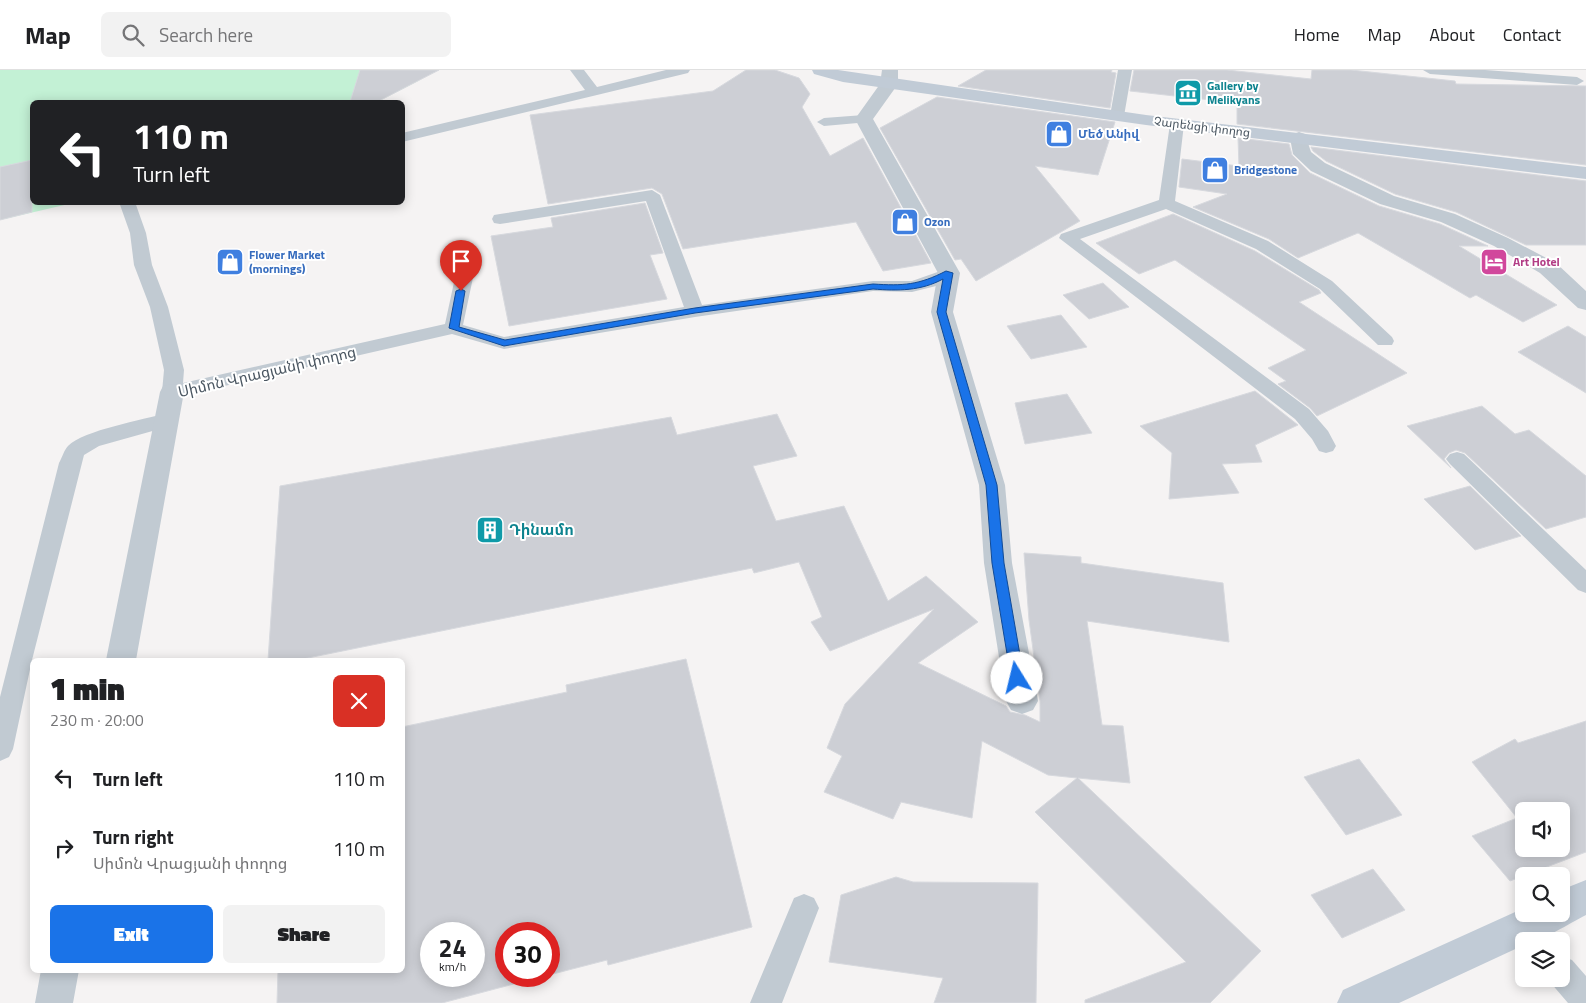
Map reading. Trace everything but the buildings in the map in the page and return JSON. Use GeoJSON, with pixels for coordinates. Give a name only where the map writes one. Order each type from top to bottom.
{"type":"FeatureCollection","features":[{"type":"Feature","properties":{"kind":"main road","name":"Չարենցի փողոց"},"geometry":{"type":"LineString","coordinates":[[820,70],[843,77],[889,77],[1118,116],[1177,124],[1586,173]]}},
{"type":"Feature","properties":{"kind":"main road"},"geometry":{"type":"LineString","coordinates":[[1570,905],[1586,897]]}},
{"type":"Feature","properties":{"kind":"main road"},"geometry":{"type":"LineString","coordinates":[[1356,1003],[1537,927]]}},
{"type":"Feature","properties":{"kind":"street"},"geometry":{"type":"LineString","coordinates":[[889,77],[864,119],[949,273],[942,312],[992,485],[998,563],[1022,701]]}},
{"type":"Feature","properties":{"kind":"street"},"geometry":{"type":"LineString","coordinates":[[1299,138],[1302,154],[1318,167],[1387,200],[1448,218],[1501,242],[1548,268],[1586,303]]}},
{"type":"Feature","properties":{"kind":"street","name":"Սիմոն Վրացյանի փողոց"},"geometry":{"type":"LineString","coordinates":[[121,658],[172,392]]}},
{"type":"Feature","properties":{"kind":"street"},"geometry":{"type":"LineString","coordinates":[[54,1003],[59,973]]}},
{"type":"Feature","properties":{"kind":"lane"},"geometry":{"type":"LineString","coordinates":[[577,70],[588,97]]}},
{"type":"Feature","properties":{"kind":"lane"},"geometry":{"type":"LineString","coordinates":[[405,137],[588,97],[683,70]]}},
{"type":"Feature","properties":{"kind":"lane"},"geometry":{"type":"LineString","coordinates":[[1118,116],[1125,70]]}},
{"type":"Feature","properties":{"kind":"lane"},"geometry":{"type":"LineString","coordinates":[[1430,70],[1577,81]]}},
{"type":"Feature","properties":{"kind":"lane"},"geometry":{"type":"LineString","coordinates":[[824,122],[864,119]]}},
{"type":"Feature","properties":{"kind":"lane"},"geometry":{"type":"LineString","coordinates":[[1167,203],[1177,124]]}},
{"type":"Feature","properties":{"kind":"lane"},"geometry":{"type":"LineString","coordinates":[[500,219],[652,195],[695,310]]}},
{"type":"Feature","properties":{"kind":"lane"},"geometry":{"type":"LineString","coordinates":[[1326,446],[1321,436],[1302,414],[1068,238],[1167,203],[1262,245],[1326,285],[1385,341]]}},
{"type":"Feature","properties":{"kind":"lane"},"geometry":{"type":"LineString","coordinates":[[129,205],[138,233],[143,265],[159,307],[174,370],[172,392]]}},
{"type":"Feature","properties":{"kind":"lane"},"geometry":{"type":"LineString","coordinates":[[465,273],[454,328],[504,343],[695,310],[873,286],[900,289],[928,284],[949,273]]}},
{"type":"Feature","properties":{"kind":"lane","name":"Սիմոն Վրացյանի փողոց"},"geometry":{"type":"LineString","coordinates":[[172,392],[454,328]]}},
{"type":"Feature","properties":{"kind":"lane"},"geometry":{"type":"LineString","coordinates":[[0,749],[70,463],[75,451],[92,441],[167,420]]}},
{"type":"Feature","properties":{"kind":"lane"},"geometry":{"type":"LineString","coordinates":[[1457,459],[1586,584]]}},
{"type":"Feature","properties":{"kind":"lane"},"geometry":{"type":"LineString","coordinates":[[766,1003],[804,908]]}},
{"type":"Feature","properties":{"kind":"lane"},"geometry":{"type":"LineString","coordinates":[[1570,981],[1586,1000]]}},
{"type":"Feature","properties":{"kind":"green space"},"geometry":{"type":"Polygon","coordinates":[[[0,70],[432,70],[418,81],[381,100],[30,100],[30,205],[64,205],[0,220],[0,70]]]}},
{"type":"Feature","properties":{"kind":"place","name":"Gallery by Melikyans"},"geometry":{"type":"Point","coordinates":[1188,93]}},
{"type":"Feature","properties":{"kind":"place","name":"Մեծ Անիվ"},"geometry":{"type":"Point","coordinates":[1059,134]}},
{"type":"Feature","properties":{"kind":"place","name":"Bridgestone"},"geometry":{"type":"Point","coordinates":[1215,170]}},
{"type":"Feature","properties":{"kind":"place","name":"Ozon"},"geometry":{"type":"Point","coordinates":[905,222]}},
{"type":"Feature","properties":{"kind":"place","name":"Flower Market (mornings)"},"geometry":{"type":"Point","coordinates":[230,262]}},
{"type":"Feature","properties":{"kind":"place","name":"Art Hotel"},"geometry":{"type":"Point","coordinates":[1494,262]}},
{"type":"Feature","properties":{"kind":"place","name":"Դինամո"},"geometry":{"type":"Point","coordinates":[490,530]}},
{"type":"Feature","properties":{"kind":"route"},"geometry":{"type":"LineString","coordinates":[[461,291],[454,328],[504,343],[695,310],[873,286],[900,289],[928,284],[949,273],[942,312],[992,485],[998,563],[1017,678]]}}]}
